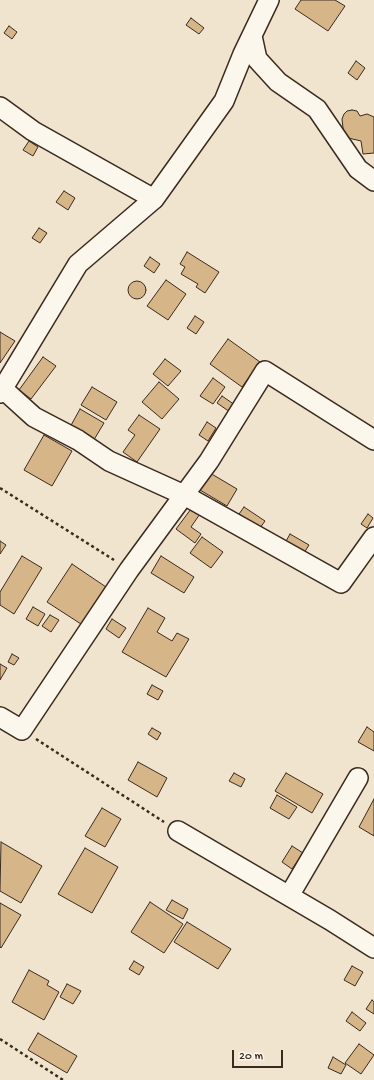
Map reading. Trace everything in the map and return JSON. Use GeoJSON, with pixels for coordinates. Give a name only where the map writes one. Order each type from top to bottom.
{"type":"FeatureCollection","features":[{"type":"Feature","properties":{"kind":"street"},"geometry":{"type":"LineString","coordinates":[[262,3],[252,36],[224,101],[154,199],[78,264],[1,391],[34,418],[78,440],[109,462],[184,495],[340,583],[374,537]]}},
{"type":"Feature","properties":{"kind":"street"},"geometry":{"type":"LineString","coordinates":[[252,36],[257,59],[278,82],[317,109],[358,168],[374,182]]}},
{"type":"Feature","properties":{"kind":"street"},"geometry":{"type":"LineString","coordinates":[[0,107],[33,131],[154,199]]}},
{"type":"Feature","properties":{"kind":"street"},"geometry":{"type":"LineString","coordinates":[[0,717],[22,730],[129,570],[223,439],[265,371],[374,440]]}},
{"type":"Feature","properties":{"kind":"street"},"geometry":{"type":"LineString","coordinates":[[289,896],[358,778]]}},
{"type":"Feature","properties":{"kind":"street"},"geometry":{"type":"LineString","coordinates":[[178,832],[330,920],[374,948]]}},
{"type":"Feature","properties":{"kind":"path"},"geometry":{"type":"LineString","coordinates":[[0,488],[129,570]]}},
{"type":"Feature","properties":{"kind":"path"},"geometry":{"type":"LineString","coordinates":[[22,730],[178,832]]}},
{"type":"Feature","properties":{"kind":"path"},"geometry":{"type":"LineString","coordinates":[[0,1039],[63,1080]]}},
{"type":"Feature","properties":{"kind":"building"},"geometry":{"type":"Polygon","coordinates":[[[301,0],[335,0],[345,6],[328,31],[295,9],[301,0]]]}},
{"type":"Feature","properties":{"kind":"building"},"geometry":{"type":"Polygon","coordinates":[[[191,18],[204,28],[199,34],[186,25],[191,18]]]}},
{"type":"Feature","properties":{"kind":"building"},"geometry":{"type":"Polygon","coordinates":[[[9,26],[17,32],[12,39],[4,33],[9,26]]]}},
{"type":"Feature","properties":{"kind":"building"},"geometry":{"type":"Polygon","coordinates":[[[356,61],[365,68],[357,80],[348,73],[356,61]]]}},
{"type":"Feature","properties":{"kind":"building"},"geometry":{"type":"Polygon","coordinates":[[[347,111],[357,111],[360,116],[367,114],[374,117],[374,153],[363,154],[361,141],[344,137],[342,119],[347,111]]]}},
{"type":"Feature","properties":{"kind":"building"},"geometry":{"type":"Polygon","coordinates":[[[29,141],[38,147],[33,156],[23,150],[29,141]]]}},
{"type":"Feature","properties":{"kind":"building"},"geometry":{"type":"Polygon","coordinates":[[[64,191],[75,198],[68,210],[56,202],[64,191]]]}},
{"type":"Feature","properties":{"kind":"building"},"geometry":{"type":"Polygon","coordinates":[[[39,228],[47,233],[40,243],[32,238],[39,228]]]}},
{"type":"Feature","properties":{"kind":"building"},"geometry":{"type":"Polygon","coordinates":[[[187,252],[219,272],[205,293],[196,287],[198,284],[181,274],[185,267],[180,264],[187,252]]]}},
{"type":"Feature","properties":{"kind":"building"},"geometry":{"type":"Polygon","coordinates":[[[150,257],[160,264],[154,273],[144,266],[150,257]]]}},
{"type":"Feature","properties":{"kind":"building"},"geometry":{"type":"Polygon","coordinates":[[[166,280],[186,294],[168,320],[147,306],[166,280]]]}},
{"type":"Feature","properties":{"kind":"building"},"geometry":{"type":"Polygon","coordinates":[[[137,281],[143,284],[146,290],[143,296],[137,299],[131,296],[128,290],[131,284],[137,281]]]}},
{"type":"Feature","properties":{"kind":"building"},"geometry":{"type":"Polygon","coordinates":[[[195,316],[204,322],[196,334],[187,328],[195,316]]]}},
{"type":"Feature","properties":{"kind":"building"},"geometry":{"type":"Polygon","coordinates":[[[0,332],[15,341],[0,363],[0,332]]]}},
{"type":"Feature","properties":{"kind":"building"},"geometry":{"type":"Polygon","coordinates":[[[228,339],[260,362],[242,387],[210,364],[228,339]]]}},
{"type":"Feature","properties":{"kind":"building"},"geometry":{"type":"Polygon","coordinates":[[[43,357],[56,366],[31,399],[19,390],[43,357]]]}},
{"type":"Feature","properties":{"kind":"building"},"geometry":{"type":"Polygon","coordinates":[[[165,359],[181,371],[168,386],[153,374],[165,359]]]}},
{"type":"Feature","properties":{"kind":"building"},"geometry":{"type":"Polygon","coordinates":[[[213,378],[225,387],[213,404],[200,396],[213,378]]]}},
{"type":"Feature","properties":{"kind":"building"},"geometry":{"type":"Polygon","coordinates":[[[159,382],[179,399],[162,419],[142,402],[159,382]]]}},
{"type":"Feature","properties":{"kind":"building"},"geometry":{"type":"Polygon","coordinates":[[[92,387],[117,402],[106,420],[81,405],[92,387]]]}},
{"type":"Feature","properties":{"kind":"building"},"geometry":{"type":"Polygon","coordinates":[[[222,396],[235,405],[230,412],[217,403],[222,396]]]}},
{"type":"Feature","properties":{"kind":"building"},"geometry":{"type":"Polygon","coordinates":[[[80,409],[104,423],[92,443],[69,429],[80,409]]]}},
{"type":"Feature","properties":{"kind":"building"},"geometry":{"type":"Polygon","coordinates":[[[139,415],[160,429],[137,462],[123,452],[135,435],[128,430],[139,415]]]}},
{"type":"Feature","properties":{"kind":"building"},"geometry":{"type":"Polygon","coordinates":[[[207,422],[216,428],[208,441],[199,435],[207,422]]]}},
{"type":"Feature","properties":{"kind":"building"},"geometry":{"type":"Polygon","coordinates":[[[44,435],[72,451],[52,486],[24,470],[44,435]]]}},
{"type":"Feature","properties":{"kind":"building"},"geometry":{"type":"Polygon","coordinates":[[[210,473],[237,489],[227,506],[200,490],[210,473]]]}},
{"type":"Feature","properties":{"kind":"building"},"geometry":{"type":"Polygon","coordinates":[[[194,505],[202,511],[191,527],[201,534],[195,543],[176,529],[194,505]]]}},
{"type":"Feature","properties":{"kind":"building"},"geometry":{"type":"Polygon","coordinates":[[[244,507],[265,521],[260,528],[239,514],[244,507]]]}},
{"type":"Feature","properties":{"kind":"building"},"geometry":{"type":"Polygon","coordinates":[[[368,514],[373,518],[367,528],[361,524],[368,514]]]}},
{"type":"Feature","properties":{"kind":"building"},"geometry":{"type":"Polygon","coordinates":[[[290,534],[309,545],[304,553],[285,543],[290,534]]]}},
{"type":"Feature","properties":{"kind":"building"},"geometry":{"type":"Polygon","coordinates":[[[202,537],[223,552],[211,568],[190,553],[202,537]]]}},
{"type":"Feature","properties":{"kind":"building"},"geometry":{"type":"Polygon","coordinates":[[[0,541],[6,545],[0,554],[0,541]]]}},
{"type":"Feature","properties":{"kind":"building"},"geometry":{"type":"Polygon","coordinates":[[[22,556],[42,568],[14,614],[0,605],[0,592],[22,556]]]}},
{"type":"Feature","properties":{"kind":"building"},"geometry":{"type":"Polygon","coordinates":[[[161,556],[194,577],[184,593],[151,573],[161,556]]]}},
{"type":"Feature","properties":{"kind":"building"},"geometry":{"type":"Polygon","coordinates":[[[72,564],[106,587],[81,624],[47,602],[72,564]]]}},
{"type":"Feature","properties":{"kind":"building"},"geometry":{"type":"Polygon","coordinates":[[[33,607],[45,614],[38,626],[26,619],[33,607]]]}},
{"type":"Feature","properties":{"kind":"building"},"geometry":{"type":"Polygon","coordinates":[[[148,608],[165,618],[157,632],[172,641],[177,633],[189,639],[166,677],[122,652],[148,608]]]}},
{"type":"Feature","properties":{"kind":"building"},"geometry":{"type":"Polygon","coordinates":[[[50,615],[59,620],[51,632],[42,626],[50,615]]]}},
{"type":"Feature","properties":{"kind":"building"},"geometry":{"type":"Polygon","coordinates":[[[112,619],[126,628],[119,638],[106,629],[112,619]]]}},
{"type":"Feature","properties":{"kind":"building"},"geometry":{"type":"Polygon","coordinates":[[[12,654],[19,658],[14,665],[8,662],[12,654]]]}},
{"type":"Feature","properties":{"kind":"building"},"geometry":{"type":"Polygon","coordinates":[[[0,664],[7,668],[0,680],[0,664]]]}},
{"type":"Feature","properties":{"kind":"building"},"geometry":{"type":"Polygon","coordinates":[[[152,685],[163,691],[158,700],[147,694],[152,685]]]}},
{"type":"Feature","properties":{"kind":"building"},"geometry":{"type":"Polygon","coordinates":[[[367,727],[374,732],[374,751],[358,742],[367,727]]]}},
{"type":"Feature","properties":{"kind":"building"},"geometry":{"type":"Polygon","coordinates":[[[152,728],[161,733],[157,740],[148,734],[152,728]]]}},
{"type":"Feature","properties":{"kind":"building"},"geometry":{"type":"Polygon","coordinates":[[[138,762],[167,778],[157,797],[128,780],[138,762]]]}},
{"type":"Feature","properties":{"kind":"building"},"geometry":{"type":"Polygon","coordinates":[[[234,773],[245,779],[241,787],[229,781],[234,773]]]}},
{"type":"Feature","properties":{"kind":"building"},"geometry":{"type":"Polygon","coordinates":[[[286,773],[323,794],[312,813],[275,791],[286,773]]]}},
{"type":"Feature","properties":{"kind":"building"},"geometry":{"type":"Polygon","coordinates":[[[277,795],[297,807],[289,819],[270,808],[277,795]]]}},
{"type":"Feature","properties":{"kind":"building"},"geometry":{"type":"Polygon","coordinates":[[[374,799],[374,836],[359,827],[374,799]]]}},
{"type":"Feature","properties":{"kind":"building"},"geometry":{"type":"Polygon","coordinates":[[[102,808],[121,819],[105,847],[85,836],[102,808]]]}},
{"type":"Feature","properties":{"kind":"building"},"geometry":{"type":"Polygon","coordinates":[[[1,842],[42,866],[21,903],[0,891],[1,842]]]}},
{"type":"Feature","properties":{"kind":"building"},"geometry":{"type":"Polygon","coordinates":[[[292,846],[303,853],[292,869],[282,862],[292,846]]]}},
{"type":"Feature","properties":{"kind":"building"},"geometry":{"type":"Polygon","coordinates":[[[85,848],[118,867],[92,913],[58,894],[85,848]]]}},
{"type":"Feature","properties":{"kind":"building"},"geometry":{"type":"Polygon","coordinates":[[[172,900],[188,909],[183,919],[166,910],[172,900]]]}},
{"type":"Feature","properties":{"kind":"building"},"geometry":{"type":"Polygon","coordinates":[[[150,902],[183,924],[164,953],[131,932],[150,902]]]}},
{"type":"Feature","properties":{"kind":"building"},"geometry":{"type":"Polygon","coordinates":[[[0,903],[21,915],[1,948],[0,947],[0,903]]]}},
{"type":"Feature","properties":{"kind":"building"},"geometry":{"type":"Polygon","coordinates":[[[187,922],[231,949],[218,969],[174,942],[187,922]]]}},
{"type":"Feature","properties":{"kind":"building"},"geometry":{"type":"Polygon","coordinates":[[[134,961],[144,967],[139,975],[129,969],[134,961]]]}},
{"type":"Feature","properties":{"kind":"building"},"geometry":{"type":"Polygon","coordinates":[[[352,966],[363,972],[355,986],[344,980],[352,966]]]}},
{"type":"Feature","properties":{"kind":"building"},"geometry":{"type":"Polygon","coordinates":[[[29,970],[49,981],[47,985],[59,992],[44,1020],[12,1002],[29,970]]]}},
{"type":"Feature","properties":{"kind":"building"},"geometry":{"type":"Polygon","coordinates":[[[67,984],[81,991],[73,1004],[60,997],[67,984]]]}},
{"type":"Feature","properties":{"kind":"building"},"geometry":{"type":"Polygon","coordinates":[[[372,1000],[374,1002],[374,1014],[366,1009],[372,1000]]]}},
{"type":"Feature","properties":{"kind":"building"},"geometry":{"type":"Polygon","coordinates":[[[352,1012],[366,1023],[360,1031],[346,1021],[352,1012]]]}},
{"type":"Feature","properties":{"kind":"building"},"geometry":{"type":"Polygon","coordinates":[[[38,1033],[77,1056],[67,1073],[28,1050],[38,1033]]]}},
{"type":"Feature","properties":{"kind":"building"},"geometry":{"type":"Polygon","coordinates":[[[359,1044],[374,1055],[361,1074],[345,1063],[359,1044]]]}},
{"type":"Feature","properties":{"kind":"building"},"geometry":{"type":"Polygon","coordinates":[[[333,1057],[346,1065],[341,1074],[328,1068],[333,1057]]]}}]}
